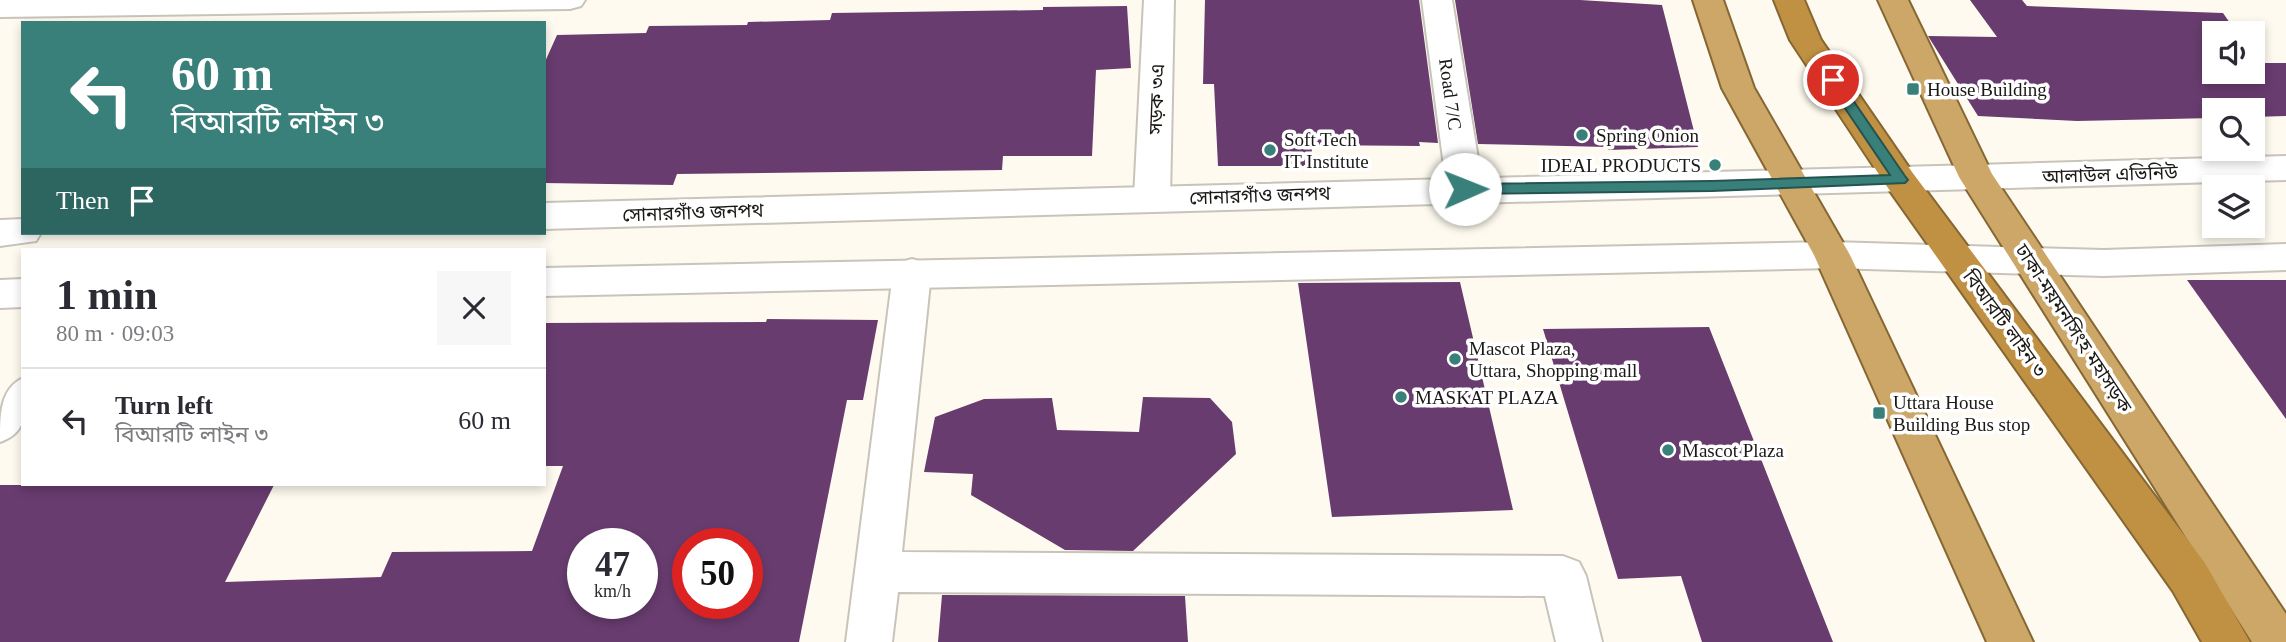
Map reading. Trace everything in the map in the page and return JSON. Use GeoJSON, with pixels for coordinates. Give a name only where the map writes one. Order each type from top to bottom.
{"type":"FeatureCollection","features":[{"type":"Feature","properties":{"kind":"highway"},"geometry":{"type":"LineString","coordinates":[[1708,0],[1738,88],[1794,183],[1832,255],[2010,642]]}},
{"type":"Feature","properties":{"kind":"highway","name":"বিআরটি লাইন ৩"},"geometry":{"type":"LineString","coordinates":[[1789,0],[1805,40],[1900,180],[2189,577],[2227,642]]}},
{"type":"Feature","properties":{"kind":"highway","name":"ঢাকা-ময়মনসিংহ মহাসড়ক"},"geometry":{"type":"LineString","coordinates":[[1893,0],[1976,177],[2278,642]]}},
{"type":"Feature","properties":{"kind":"street"},"geometry":{"type":"LineString","coordinates":[[0,9],[570,0]]}},
{"type":"Feature","properties":{"kind":"street","name":"সড়ক ৩এ"},"geometry":{"type":"LineString","coordinates":[[1152,198],[1159,0]]}},
{"type":"Feature","properties":{"kind":"street","name":"Road 7/C"},"geometry":{"type":"LineString","coordinates":[[1437,0],[1465,189]]}},
{"type":"Feature","properties":{"kind":"street","name":"আলাউল এভিনিউ"},"geometry":{"type":"LineString","coordinates":[[1976,177],[2286,168]]}},
{"type":"Feature","properties":{"kind":"street","name":"সোনারগাঁও জনপথ"},"geometry":{"type":"LineString","coordinates":[[546,216],[1976,177]]}},
{"type":"Feature","properties":{"kind":"street"},"geometry":{"type":"LineString","coordinates":[[0,233],[21,232]]}},
{"type":"Feature","properties":{"kind":"street"},"geometry":{"type":"LineString","coordinates":[[546,282],[1832,255],[2104,263],[2286,257]]}},
{"type":"Feature","properties":{"kind":"street"},"geometry":{"type":"LineString","coordinates":[[869,642],[912,273]]}},
{"type":"Feature","properties":{"kind":"street"},"geometry":{"type":"LineString","coordinates":[[0,294],[21,293]]}},
{"type":"Feature","properties":{"kind":"street"},"geometry":{"type":"LineString","coordinates":[[0,425],[21,397]]}},
{"type":"Feature","properties":{"kind":"street"},"geometry":{"type":"LineString","coordinates":[[878,572],[1563,576],[1579,642]]}},
{"type":"Feature","properties":{"kind":"building"},"geometry":{"type":"Polygon","coordinates":[[[1205,0],[1419,0],[1438,143],[1419,142],[1420,146],[1311,145],[1314,166],[1218,166],[1214,84],[1203,84],[1205,0]]]}},
{"type":"Feature","properties":{"kind":"building"},"geometry":{"type":"Polygon","coordinates":[[[1455,0],[1580,0],[1662,5],[1698,147],[1608,150],[1607,147],[1478,144],[1455,0]]]}},
{"type":"Feature","properties":{"kind":"building"},"geometry":{"type":"Polygon","coordinates":[[[1970,0],[2022,0],[2027,6],[2223,13],[2229,21],[2202,21],[2202,84],[2265,84],[2265,63],[2286,63],[2286,116],[2265,117],[2265,98],[2202,98],[2202,118],[2077,121],[1978,116],[1928,36],[1997,37],[1970,0]]]}},
{"type":"Feature","properties":{"kind":"building"},"geometry":{"type":"Polygon","coordinates":[[[1127,6],[1131,68],[1096,70],[1092,156],[1003,156],[1002,170],[677,174],[673,185],[546,183],[546,60],[557,35],[646,33],[649,26],[747,25],[748,22],[830,20],[832,13],[1043,10],[1043,7],[1127,6]]]}},
{"type":"Feature","properties":{"kind":"building"},"geometry":{"type":"Polygon","coordinates":[[[2187,280],[2286,280],[2286,419],[2187,280]]]}},
{"type":"Feature","properties":{"kind":"building","name":"MASKAT PLAZA"},"geometry":{"type":"Polygon","coordinates":[[[1460,282],[1513,510],[1332,517],[1298,283],[1460,282]]]}},
{"type":"Feature","properties":{"kind":"building"},"geometry":{"type":"Polygon","coordinates":[[[878,320],[863,400],[847,400],[799,642],[0,642],[0,485],[273,486],[225,582],[381,577],[392,552],[532,551],[563,466],[546,466],[546,323],[878,320]]]}},
{"type":"Feature","properties":{"kind":"building","name":"Mascot Plaza"},"geometry":{"type":"Polygon","coordinates":[[[1709,327],[1833,642],[1702,642],[1681,576],[1618,579],[1543,329],[1709,327]]]}},
{"type":"Feature","properties":{"kind":"building"},"geometry":{"type":"Polygon","coordinates":[[[1143,397],[1210,398],[1232,422],[1236,454],[1133,551],[1065,550],[971,495],[973,474],[924,472],[935,417],[984,399],[1052,398],[1057,430],[1139,432],[1143,397]]]}},
{"type":"Feature","properties":{"kind":"building"},"geometry":{"type":"Polygon","coordinates":[[[942,595],[1185,596],[1188,642],[938,642],[942,595]]]}},
{"type":"Feature","properties":{"kind":"place","name":"House Building"},"geometry":{"type":"Point","coordinates":[1913,89]}},
{"type":"Feature","properties":{"kind":"place","name":"Spring Onion"},"geometry":{"type":"Point","coordinates":[1582,135]}},
{"type":"Feature","properties":{"kind":"place","name":"Soft Tech IT Institute"},"geometry":{"type":"Point","coordinates":[1270,150]}},
{"type":"Feature","properties":{"kind":"place","name":"IDEAL PRODUCTS"},"geometry":{"type":"Point","coordinates":[1715,165]}},
{"type":"Feature","properties":{"kind":"place","name":"Mascot Plaza, Uttara, Shopping mall"},"geometry":{"type":"Point","coordinates":[1455,359]}},
{"type":"Feature","properties":{"kind":"place","name":"MASKAT PLAZA"},"geometry":{"type":"Point","coordinates":[1401,397]}},
{"type":"Feature","properties":{"kind":"place","name":"Uttara House Building Bus stop"},"geometry":{"type":"Point","coordinates":[1879,413]}},
{"type":"Feature","properties":{"kind":"place","name":"Mascot Plaza"},"geometry":{"type":"Point","coordinates":[1668,450]}},
{"type":"Feature","properties":{"kind":"route"},"geometry":{"type":"LineString","coordinates":[[1465,189],[1712,186],[1900,180],[1833,80]]}}]}
